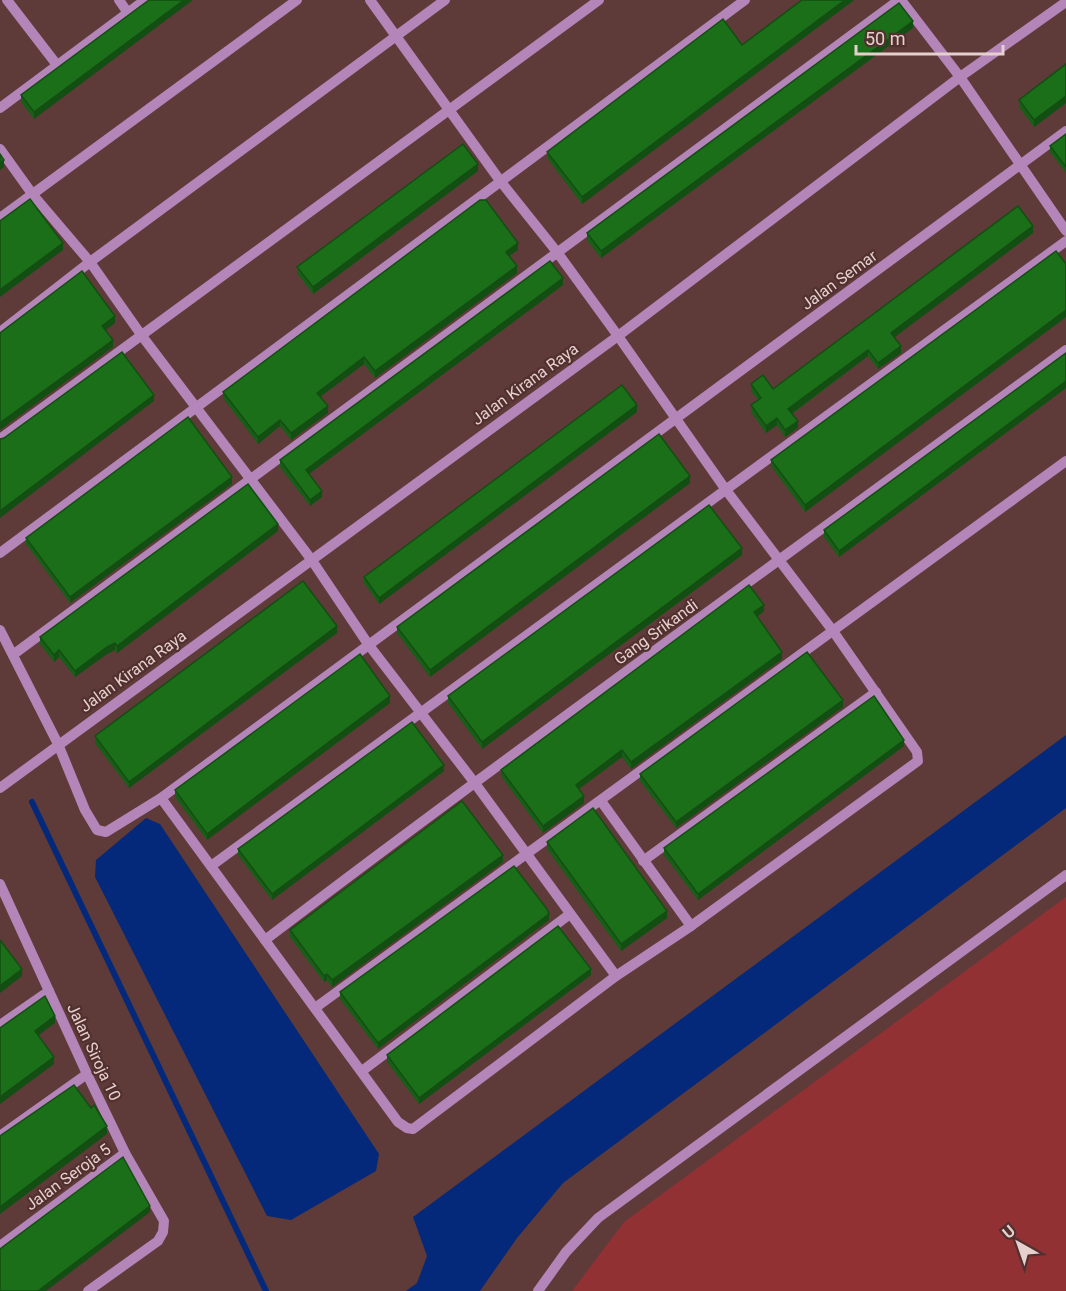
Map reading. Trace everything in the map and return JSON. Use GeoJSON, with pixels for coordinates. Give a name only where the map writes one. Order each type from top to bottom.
{"type":"FeatureCollection","features":[{"type":"Feature","properties":{"kind":"street"},"geometry":{"type":"LineString","coordinates":[[8,0],[57,65]]}},
{"type":"Feature","properties":{"kind":"street"},"geometry":{"type":"LineString","coordinates":[[119,0],[128,13]]}},
{"type":"Feature","properties":{"kind":"street"},"geometry":{"type":"LineString","coordinates":[[0,108],[146,0]]}},
{"type":"Feature","properties":{"kind":"street"},"geometry":{"type":"LineString","coordinates":[[0,218],[297,0]]}},
{"type":"Feature","properties":{"kind":"street"},"geometry":{"type":"LineString","coordinates":[[162,798],[398,1122],[407,1128],[418,1127],[616,976],[691,926],[916,764],[917,752],[833,631],[726,490],[557,252],[501,182],[370,0]]}},
{"type":"Feature","properties":{"kind":"street"},"geometry":{"type":"LineString","coordinates":[[0,332],[90,262],[445,0]]}},
{"type":"Feature","properties":{"kind":"street"},"geometry":{"type":"LineString","coordinates":[[0,439],[599,0]]}},
{"type":"Feature","properties":{"kind":"street"},"geometry":{"type":"LineString","coordinates":[[0,553],[745,0]]}},
{"type":"Feature","properties":{"kind":"street"},"geometry":{"type":"LineString","coordinates":[[14,654],[248,478],[900,0],[960,77],[1066,231]]}},
{"type":"Feature","properties":{"kind":"street","name":"Jalan Kirana Raya"},"geometry":{"type":"LineString","coordinates":[[1,787],[618,336],[960,77],[1066,2]]}},
{"type":"Feature","properties":{"kind":"street","name":"Jalan Semar"},"geometry":{"type":"LineString","coordinates":[[58,744],[85,810],[97,830],[106,832],[113,828],[162,798],[1066,131]]}},
{"type":"Feature","properties":{"kind":"street"},"geometry":{"type":"LineString","coordinates":[[0,149],[33,195],[90,262],[142,336],[311,559],[368,644],[474,782],[616,976]]}},
{"type":"Feature","properties":{"kind":"street"},"geometry":{"type":"LineString","coordinates":[[211,866],[1066,241]]}},
{"type":"Feature","properties":{"kind":"street","name":"Gang Srikandi"},"geometry":{"type":"LineString","coordinates":[[265,940],[474,782],[780,562],[1066,350]]}},
{"type":"Feature","properties":{"kind":"street"},"geometry":{"type":"LineString","coordinates":[[315,1008],[526,853],[601,801],[802,651],[833,631],[1066,461]]}},
{"type":"Feature","properties":{"kind":"street"},"geometry":{"type":"LineString","coordinates":[[0,630],[58,744]]}},
{"type":"Feature","properties":{"kind":"street"},"geometry":{"type":"LineString","coordinates":[[643,861],[876,692]]}},
{"type":"Feature","properties":{"kind":"street"},"geometry":{"type":"LineString","coordinates":[[601,801],[691,926]]}},
{"type":"Feature","properties":{"kind":"street"},"geometry":{"type":"LineString","coordinates":[[538,1291],[566,1252],[598,1218],[1066,875]]}},
{"type":"Feature","properties":{"kind":"street","name":"Jalan Siroja 10"},"geometry":{"type":"LineString","coordinates":[[0,884],[125,1154],[162,1216],[164,1229],[158,1241],[88,1291]]}},
{"type":"Feature","properties":{"kind":"street"},"geometry":{"type":"LineString","coordinates":[[0,914],[10,907]]}},
{"type":"Feature","properties":{"kind":"street"},"geometry":{"type":"LineString","coordinates":[[362,1071],[570,914]]}},
{"type":"Feature","properties":{"kind":"street"},"geometry":{"type":"LineString","coordinates":[[0,1024],[49,991]]}},
{"type":"Feature","properties":{"kind":"street"},"geometry":{"type":"LineString","coordinates":[[0,1136],[87,1074]]}},
{"type":"Feature","properties":{"kind":"street","name":"Jalan Seroja 5"},"geometry":{"type":"LineString","coordinates":[[0,1245],[125,1154]]}},
{"type":"Feature","properties":{"kind":"shaded area"},"geometry":{"type":"Polygon","coordinates":[[[1066,735],[1066,808],[563,1183],[517,1238],[480,1291],[406,1291],[417,1283],[427,1256],[413,1217],[1066,735]]]}},
{"type":"Feature","properties":{"kind":"shaded area"},"geometry":{"type":"Polygon","coordinates":[[[146,818],[160,824],[379,1154],[376,1171],[291,1220],[267,1216],[95,877],[96,860],[146,818]]]}},
{"type":"Feature","properties":{"kind":"shaded area"},"geometry":{"type":"Polygon","coordinates":[[[1066,897],[1066,1291],[572,1291],[624,1222],[1066,897]]]}},
{"type":"Feature","properties":{"kind":"building"},"geometry":{"type":"Polygon","coordinates":[[[149,0],[184,0],[34,112],[21,95],[149,0]]]}},
{"type":"Feature","properties":{"kind":"building"},"geometry":{"type":"Polygon","coordinates":[[[802,0],[845,0],[582,197],[547,152],[723,19],[742,45],[802,0]]]}},
{"type":"Feature","properties":{"kind":"building"},"geometry":{"type":"Polygon","coordinates":[[[899,3],[913,21],[601,251],[587,233],[899,3]]]}},
{"type":"Feature","properties":{"kind":"building"},"geometry":{"type":"Polygon","coordinates":[[[1066,64],[1066,96],[1034,120],[1019,100],[1066,64]]]}},
{"type":"Feature","properties":{"kind":"building"},"geometry":{"type":"Polygon","coordinates":[[[1066,134],[1066,167],[1050,146],[1066,134]]]}},
{"type":"Feature","properties":{"kind":"building"},"geometry":{"type":"Polygon","coordinates":[[[463,144],[478,164],[313,287],[297,267],[463,144]]]}},
{"type":"Feature","properties":{"kind":"building"},"geometry":{"type":"Polygon","coordinates":[[[30,199],[63,243],[0,290],[0,221],[30,199]]]}},
{"type":"Feature","properties":{"kind":"building"},"geometry":{"type":"Polygon","coordinates":[[[480,200],[486,200],[518,243],[506,252],[517,266],[375,371],[364,357],[317,393],[328,406],[291,433],[280,420],[258,437],[223,392],[480,200]]]}},
{"type":"Feature","properties":{"kind":"building"},"geometry":{"type":"Polygon","coordinates":[[[1018,206],[1033,226],[891,333],[901,346],[878,363],[868,350],[788,409],[798,421],[785,430],[777,418],[766,426],[751,405],[761,398],[751,384],[763,375],[773,389],[1018,206]]]}},
{"type":"Feature","properties":{"kind":"building"},"geometry":{"type":"Polygon","coordinates":[[[1056,251],[1066,264],[1066,310],[805,505],[771,460],[1056,251]]]}},
{"type":"Feature","properties":{"kind":"building"},"geometry":{"type":"Polygon","coordinates":[[[550,261],[563,278],[306,470],[322,491],[310,500],[280,460],[550,261]]]}},
{"type":"Feature","properties":{"kind":"building"},"geometry":{"type":"Polygon","coordinates":[[[82,271],[115,316],[102,326],[113,340],[0,423],[0,333],[82,271]]]}},
{"type":"Feature","properties":{"kind":"building"},"geometry":{"type":"Polygon","coordinates":[[[122,352],[154,395],[0,511],[0,439],[122,352]]]}},
{"type":"Feature","properties":{"kind":"building"},"geometry":{"type":"Polygon","coordinates":[[[1066,353],[1066,381],[839,551],[824,530],[1066,353]]]}},
{"type":"Feature","properties":{"kind":"building"},"geometry":{"type":"Polygon","coordinates":[[[622,385],[637,405],[379,598],[364,577],[622,385]]]}},
{"type":"Feature","properties":{"kind":"building"},"geometry":{"type":"Polygon","coordinates":[[[188,417],[232,477],[70,597],[26,538],[188,417]]]}},
{"type":"Feature","properties":{"kind":"building"},"geometry":{"type":"Polygon","coordinates":[[[659,434],[690,476],[430,670],[397,627],[659,434]]]}},
{"type":"Feature","properties":{"kind":"building"},"geometry":{"type":"Polygon","coordinates":[[[248,484],[278,524],[117,646],[115,643],[107,647],[75,671],[59,650],[54,655],[40,637],[248,484]]]}},
{"type":"Feature","properties":{"kind":"building"},"geometry":{"type":"Polygon","coordinates":[[[709,505],[742,548],[482,742],[448,696],[709,505]]]}},
{"type":"Feature","properties":{"kind":"building"},"geometry":{"type":"Polygon","coordinates":[[[303,581],[337,626],[129,782],[95,736],[303,581]]]}},
{"type":"Feature","properties":{"kind":"building"},"geometry":{"type":"Polygon","coordinates":[[[749,585],[764,605],[754,612],[782,652],[631,762],[622,750],[576,785],[584,796],[543,826],[501,770],[749,585]]]}},
{"type":"Feature","properties":{"kind":"building"},"geometry":{"type":"Polygon","coordinates":[[[807,652],[843,700],[676,822],[640,774],[807,652]]]}},
{"type":"Feature","properties":{"kind":"building"},"geometry":{"type":"Polygon","coordinates":[[[360,654],[390,696],[207,834],[175,790],[360,654]]]}},
{"type":"Feature","properties":{"kind":"building"},"geometry":{"type":"Polygon","coordinates":[[[874,696],[904,740],[698,894],[664,848],[874,696]]]}},
{"type":"Feature","properties":{"kind":"building"},"geometry":{"type":"Polygon","coordinates":[[[412,722],[444,765],[272,894],[238,849],[412,722]]]}},
{"type":"Feature","properties":{"kind":"building"},"geometry":{"type":"Polygon","coordinates":[[[462,801],[503,855],[332,980],[327,974],[324,976],[290,930],[462,801]]]}},
{"type":"Feature","properties":{"kind":"building"},"geometry":{"type":"Polygon","coordinates":[[[593,808],[667,911],[621,944],[547,842],[593,808]]]}},
{"type":"Feature","properties":{"kind":"building"},"geometry":{"type":"Polygon","coordinates":[[[514,866],[549,914],[378,1043],[340,992],[514,866]]]}},
{"type":"Feature","properties":{"kind":"building"},"geometry":{"type":"Polygon","coordinates":[[[558,926],[591,969],[419,1098],[387,1055],[558,926]]]}},
{"type":"Feature","properties":{"kind":"building"},"geometry":{"type":"Polygon","coordinates":[[[0,940],[22,969],[0,986],[0,940]]]}},
{"type":"Feature","properties":{"kind":"building"},"geometry":{"type":"Polygon","coordinates":[[[45,996],[55,1016],[35,1031],[54,1057],[0,1097],[0,1028],[45,996]]]}},
{"type":"Feature","properties":{"kind":"building"},"geometry":{"type":"Polygon","coordinates":[[[74,1085],[91,1108],[94,1105],[107,1126],[0,1207],[0,1136],[74,1085]]]}},
{"type":"Feature","properties":{"kind":"building"},"geometry":{"type":"Polygon","coordinates":[[[123,1157],[150,1206],[38,1291],[0,1291],[0,1249],[123,1157]]]}},
{"type":"Feature","properties":{"kind":"waterway"},"geometry":{"type":"LineString","coordinates":[[32,802],[266,1291]]}}]}
